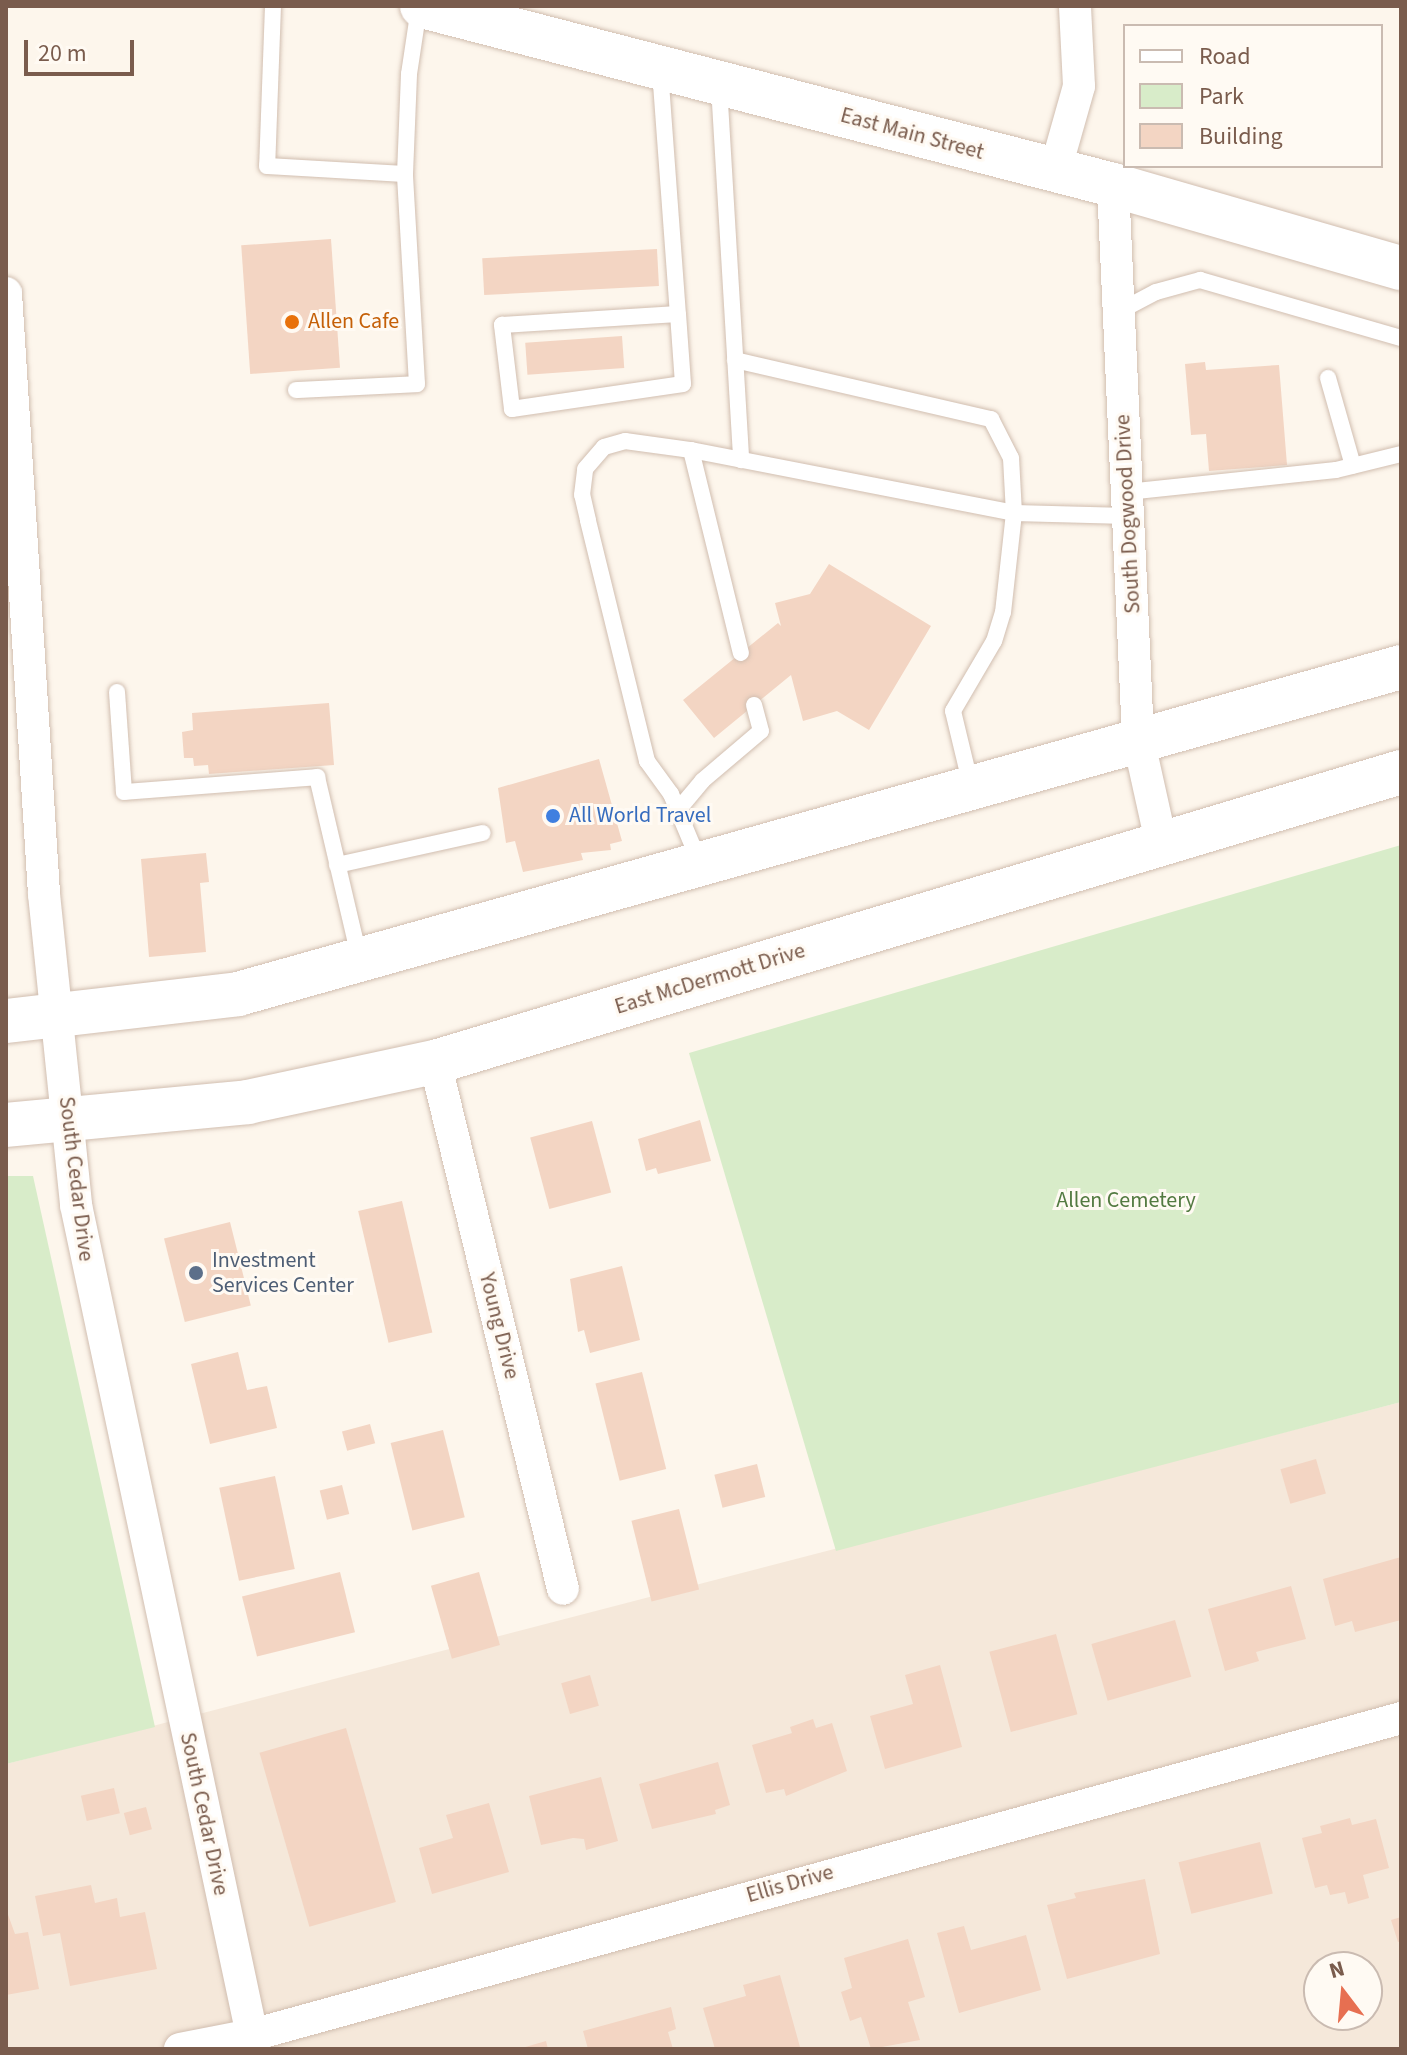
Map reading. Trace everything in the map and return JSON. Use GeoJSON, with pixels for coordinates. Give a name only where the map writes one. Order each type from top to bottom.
{"type":"FeatureCollection","features":[{"type":"Feature","properties":{"kind":"main road","name":"East Main Street"},"geometry":{"type":"LineString","coordinates":[[432,7],[1113,185],[1401,268]]}},
{"type":"Feature","properties":{"kind":"main road"},"geometry":{"type":"LineString","coordinates":[[6,1021],[238,994],[701,867],[972,790],[1138,738],[1401,667]]}},
{"type":"Feature","properties":{"kind":"main road","name":"East McDermott Drive"},"geometry":{"type":"LineString","coordinates":[[6,1125],[248,1102],[435,1062],[1401,772]]}},
{"type":"Feature","properties":{"kind":"street"},"geometry":{"type":"LineString","coordinates":[[1055,171],[1079,86],[1075,6]]}},
{"type":"Feature","properties":{"kind":"street","name":"South Dogwood Drive"},"geometry":{"type":"LineString","coordinates":[[1113,185],[1138,738],[1161,842]]}},
{"type":"Feature","properties":{"kind":"street","name":"South Cedar Drive"},"geometry":{"type":"LineString","coordinates":[[6,293],[15,553],[56,1017],[76,1205],[105,1362],[254,2042]]}},
{"type":"Feature","properties":{"kind":"street","name":"Young Drive"},"geometry":{"type":"LineString","coordinates":[[435,1062],[563,1589]]}},
{"type":"Feature","properties":{"kind":"street","name":"Ellis Drive"},"geometry":{"type":"LineString","coordinates":[[180,2049],[254,2042],[1401,1718]]}},
{"type":"Feature","properties":{"kind":"lane"},"geometry":{"type":"LineString","coordinates":[[273,6],[267,166],[405,174]]}},
{"type":"Feature","properties":{"kind":"lane"},"geometry":{"type":"LineString","coordinates":[[296,390],[417,384],[405,174],[409,74],[432,7]]}},
{"type":"Feature","properties":{"kind":"lane"},"geometry":{"type":"LineString","coordinates":[[660,68],[678,314],[683,384],[512,409],[502,325],[678,314]]}},
{"type":"Feature","properties":{"kind":"lane"},"geometry":{"type":"LineString","coordinates":[[719,83],[741,460]]}},
{"type":"Feature","properties":{"kind":"lane"},"geometry":{"type":"LineString","coordinates":[[1118,312],[1156,292],[1200,280],[1401,338]]}},
{"type":"Feature","properties":{"kind":"lane"},"geometry":{"type":"LineString","coordinates":[[735,360],[991,419],[1011,458],[1014,513],[1003,612],[994,641],[953,711],[956,737],[972,790]]}},
{"type":"Feature","properties":{"kind":"lane"},"geometry":{"type":"LineString","coordinates":[[1328,378],[1353,466]]}},
{"type":"Feature","properties":{"kind":"lane"},"geometry":{"type":"LineString","coordinates":[[701,867],[678,810],[647,761],[582,495],[585,469],[604,447],[625,441],[691,450],[1014,513],[1127,504],[1353,466],[1401,454]]}},
{"type":"Feature","properties":{"kind":"lane"},"geometry":{"type":"LineString","coordinates":[[691,450],[741,653]]}},
{"type":"Feature","properties":{"kind":"lane"},"geometry":{"type":"LineString","coordinates":[[117,692],[124,792],[317,777],[361,962]]}},
{"type":"Feature","properties":{"kind":"lane"},"geometry":{"type":"LineString","coordinates":[[678,810],[702,781],[761,731],[754,705]]}},
{"type":"Feature","properties":{"kind":"lane"},"geometry":{"type":"LineString","coordinates":[[337,865],[483,833]]}},
{"type":"Feature","properties":{"kind":"shaded area"},"geometry":{"type":"Polygon","coordinates":[[[1401,1402],[1401,2049],[6,2049],[6,1764],[1401,1402]]]}},
{"type":"Feature","properties":{"kind":"green space","name":"Allen Cemetery"},"geometry":{"type":"Polygon","coordinates":[[[1401,845],[1401,1402],[836,1551],[689,1053],[1401,845]]]}},
{"type":"Feature","properties":{"kind":"green space"},"geometry":{"type":"Polygon","coordinates":[[[6,1176],[33,1176],[155,1727],[6,1764],[6,1176]]]}},
{"type":"Feature","properties":{"kind":"building","name":"Allen Cafe"},"geometry":{"type":"Polygon","coordinates":[[[331,239],[340,368],[250,374],[241,245],[331,239]]]}},
{"type":"Feature","properties":{"kind":"building"},"geometry":{"type":"Polygon","coordinates":[[[657,249],[659,286],[484,295],[482,258],[657,249]]]}},
{"type":"Feature","properties":{"kind":"building"},"geometry":{"type":"Polygon","coordinates":[[[622,336],[624,368],[527,375],[525,343],[622,336]]]}},
{"type":"Feature","properties":{"kind":"building"},"geometry":{"type":"Polygon","coordinates":[[[1205,362],[1206,370],[1279,365],[1287,465],[1209,471],[1206,434],[1191,435],[1185,364],[1205,362]]]}},
{"type":"Feature","properties":{"kind":"building"},"geometry":{"type":"Polygon","coordinates":[[[829,564],[931,626],[869,730],[837,711],[803,721],[791,675],[714,738],[683,700],[778,623],[781,626],[775,603],[810,594],[829,564]]]}},
{"type":"Feature","properties":{"kind":"building"},"geometry":{"type":"Polygon","coordinates":[[[329,703],[334,765],[209,774],[208,765],[194,766],[193,758],[184,758],[182,732],[193,730],[192,713],[329,703]]]}},
{"type":"Feature","properties":{"kind":"building"},"geometry":{"type":"Polygon","coordinates":[[[599,759],[622,841],[610,844],[611,850],[581,853],[583,860],[523,872],[515,841],[506,843],[498,788],[599,759]]]}},
{"type":"Feature","properties":{"kind":"building"},"geometry":{"type":"Polygon","coordinates":[[[206,853],[209,882],[200,883],[206,952],[149,957],[141,859],[206,853]]]}},
{"type":"Feature","properties":{"kind":"building"},"geometry":{"type":"Polygon","coordinates":[[[700,1120],[711,1161],[658,1174],[656,1168],[646,1171],[638,1139],[700,1120]]]}},
{"type":"Feature","properties":{"kind":"building"},"geometry":{"type":"Polygon","coordinates":[[[592,1121],[611,1192],[549,1209],[530,1138],[592,1121]]]}},
{"type":"Feature","properties":{"kind":"building"},"geometry":{"type":"Polygon","coordinates":[[[402,1201],[432,1333],[389,1343],[358,1211],[402,1201]]]}},
{"type":"Feature","properties":{"kind":"building"},"geometry":{"type":"Polygon","coordinates":[[[230,1222],[251,1305],[185,1322],[164,1238],[230,1222]]]}},
{"type":"Feature","properties":{"kind":"building"},"geometry":{"type":"Polygon","coordinates":[[[622,1266],[640,1340],[590,1353],[584,1330],[578,1332],[570,1279],[622,1266]]]}},
{"type":"Feature","properties":{"kind":"building"},"geometry":{"type":"Polygon","coordinates":[[[238,1352],[247,1390],[267,1386],[277,1428],[210,1444],[191,1364],[238,1352]]]}},
{"type":"Feature","properties":{"kind":"building"},"geometry":{"type":"Polygon","coordinates":[[[642,1372],[666,1469],[620,1481],[595,1384],[642,1372]]]}},
{"type":"Feature","properties":{"kind":"building"},"geometry":{"type":"Polygon","coordinates":[[[370,1424],[375,1443],[347,1451],[342,1432],[370,1424]]]}},
{"type":"Feature","properties":{"kind":"building"},"geometry":{"type":"Polygon","coordinates":[[[443,1430],[465,1517],[412,1530],[391,1443],[443,1430]]]}},
{"type":"Feature","properties":{"kind":"building"},"geometry":{"type":"Polygon","coordinates":[[[1316,1459],[1326,1494],[1290,1504],[1280,1469],[1316,1459]]]}},
{"type":"Feature","properties":{"kind":"building"},"geometry":{"type":"Polygon","coordinates":[[[757,1464],[765,1497],[723,1508],[714,1475],[757,1464]]]}},
{"type":"Feature","properties":{"kind":"building"},"geometry":{"type":"Polygon","coordinates":[[[275,1476],[295,1569],[239,1581],[219,1488],[275,1476]]]}},
{"type":"Feature","properties":{"kind":"building"},"geometry":{"type":"Polygon","coordinates":[[[342,1485],[349,1514],[327,1520],[320,1491],[342,1485]]]}},
{"type":"Feature","properties":{"kind":"building"},"geometry":{"type":"Polygon","coordinates":[[[679,1509],[699,1590],[652,1601],[631,1521],[679,1509]]]}},
{"type":"Feature","properties":{"kind":"building"},"geometry":{"type":"Polygon","coordinates":[[[1401,1557],[1401,1620],[1355,1632],[1352,1621],[1335,1626],[1323,1579],[1401,1557]]]}},
{"type":"Feature","properties":{"kind":"building"},"geometry":{"type":"Polygon","coordinates":[[[340,1572],[355,1632],[257,1657],[242,1596],[340,1572]]]}},
{"type":"Feature","properties":{"kind":"building"},"geometry":{"type":"Polygon","coordinates":[[[479,1572],[500,1645],[452,1659],[431,1586],[479,1572]]]}},
{"type":"Feature","properties":{"kind":"building"},"geometry":{"type":"Polygon","coordinates":[[[1291,1586],[1306,1639],[1256,1652],[1259,1661],[1225,1671],[1208,1609],[1291,1586]]]}},
{"type":"Feature","properties":{"kind":"building"},"geometry":{"type":"Polygon","coordinates":[[[1175,1620],[1191,1677],[1108,1701],[1091,1644],[1175,1620]]]}},
{"type":"Feature","properties":{"kind":"building"},"geometry":{"type":"Polygon","coordinates":[[[1056,1634],[1077,1714],[1011,1732],[989,1652],[1056,1634]]]}},
{"type":"Feature","properties":{"kind":"building"},"geometry":{"type":"Polygon","coordinates":[[[940,1665],[962,1747],[885,1769],[870,1716],[913,1704],[905,1675],[940,1665]]]}},
{"type":"Feature","properties":{"kind":"building"},"geometry":{"type":"Polygon","coordinates":[[[590,1675],[599,1706],[570,1714],[561,1683],[590,1675]]]}},
{"type":"Feature","properties":{"kind":"building"},"geometry":{"type":"Polygon","coordinates":[[[813,1719],[816,1728],[832,1723],[847,1771],[786,1796],[784,1789],[766,1793],[752,1745],[792,1733],[790,1727],[813,1719]]]}},
{"type":"Feature","properties":{"kind":"building"},"geometry":{"type":"Polygon","coordinates":[[[346,1728],[396,1902],[309,1927],[259,1753],[346,1728]]]}},
{"type":"Feature","properties":{"kind":"building"},"geometry":{"type":"Polygon","coordinates":[[[718,1762],[730,1805],[715,1810],[716,1814],[652,1829],[639,1784],[718,1762]]]}},
{"type":"Feature","properties":{"kind":"building"},"geometry":{"type":"Polygon","coordinates":[[[601,1777],[618,1841],[586,1850],[584,1839],[573,1838],[541,1845],[529,1796],[601,1777]]]}},
{"type":"Feature","properties":{"kind":"building"},"geometry":{"type":"Polygon","coordinates":[[[114,1788],[120,1813],[87,1821],[81,1796],[114,1788]]]}},
{"type":"Feature","properties":{"kind":"building"},"geometry":{"type":"Polygon","coordinates":[[[489,1803],[509,1872],[432,1894],[419,1848],[453,1838],[446,1815],[489,1803]]]}},
{"type":"Feature","properties":{"kind":"building"},"geometry":{"type":"Polygon","coordinates":[[[146,1807],[152,1829],[130,1835],[124,1813],[146,1807]]]}},
{"type":"Feature","properties":{"kind":"building"},"geometry":{"type":"Polygon","coordinates":[[[1350,1818],[1352,1825],[1376,1819],[1389,1868],[1363,1875],[1369,1898],[1348,1904],[1345,1892],[1330,1895],[1327,1885],[1315,1888],[1302,1838],[1322,1833],[1320,1826],[1350,1818]]]}},
{"type":"Feature","properties":{"kind":"building"},"geometry":{"type":"Polygon","coordinates":[[[1260,1842],[1273,1893],[1191,1914],[1178,1862],[1260,1842]]]}},
{"type":"Feature","properties":{"kind":"building"},"geometry":{"type":"Polygon","coordinates":[[[1145,1879],[1160,1954],[1067,1979],[1047,1905],[1076,1898],[1074,1893],[1145,1879]]]}},
{"type":"Feature","properties":{"kind":"building"},"geometry":{"type":"Polygon","coordinates":[[[91,1885],[95,1903],[117,1898],[120,1917],[145,1912],[157,1969],[70,1986],[60,1933],[43,1936],[35,1896],[91,1885]]]}},
{"type":"Feature","properties":{"kind":"building"},"geometry":{"type":"Polygon","coordinates":[[[6,1909],[15,1934],[28,1932],[39,1989],[6,1995],[6,1909]]]}},
{"type":"Feature","properties":{"kind":"building"},"geometry":{"type":"Polygon","coordinates":[[[1401,1917],[1401,1941],[1398,1942],[1391,1920],[1401,1917]]]}},
{"type":"Feature","properties":{"kind":"building"},"geometry":{"type":"Polygon","coordinates":[[[964,1926],[971,1950],[1026,1935],[1041,1990],[959,2013],[937,1933],[964,1926]]]}},
{"type":"Feature","properties":{"kind":"building"},"geometry":{"type":"Polygon","coordinates":[[[908,1939],[925,1997],[908,2002],[920,2040],[871,2049],[861,2017],[850,2021],[841,1992],[852,1988],[844,1958],[908,1939]]]}},
{"type":"Feature","properties":{"kind":"building"},"geometry":{"type":"Polygon","coordinates":[[[780,1975],[800,2047],[715,2049],[703,2008],[746,1996],[743,1985],[780,1975]]]}},
{"type":"Feature","properties":{"kind":"building"},"geometry":{"type":"Polygon","coordinates":[[[671,2007],[676,2029],[668,2032],[673,2049],[588,2049],[583,2031],[671,2007]]]}},
{"type":"Feature","properties":{"kind":"building"},"geometry":{"type":"Polygon","coordinates":[[[546,2041],[548,2049],[522,2049],[522,2048],[546,2041]]]}},
{"type":"Feature","properties":{"kind":"place","name":"Allen Cafe"},"geometry":{"type":"Point","coordinates":[292,322]}},
{"type":"Feature","properties":{"kind":"place","name":"All World Travel"},"geometry":{"type":"Point","coordinates":[553,816]}},
{"type":"Feature","properties":{"kind":"place","name":"Investment Services Center"},"geometry":{"type":"Point","coordinates":[196,1273]}}]}
